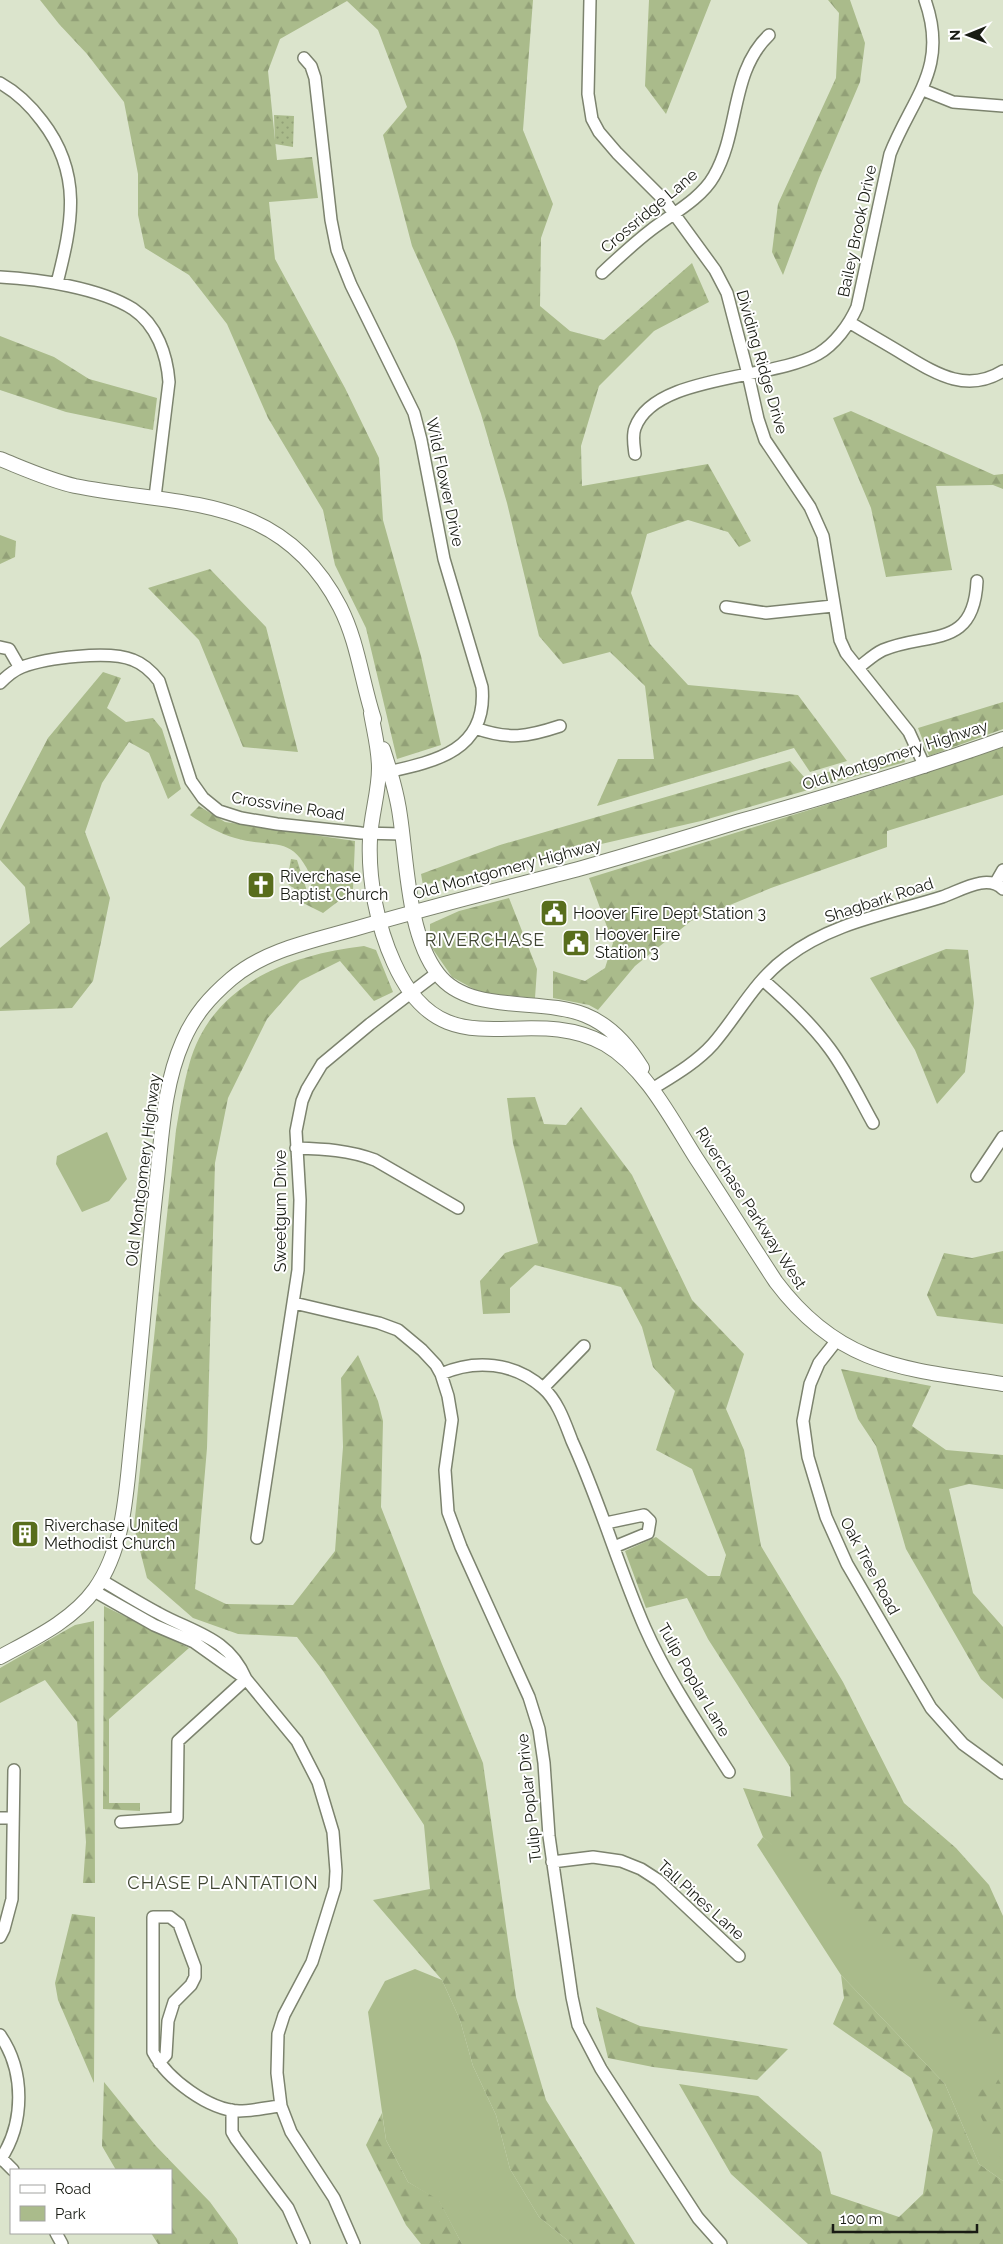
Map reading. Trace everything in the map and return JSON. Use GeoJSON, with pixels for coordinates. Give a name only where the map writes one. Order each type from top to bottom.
{"type":"FeatureCollection","features":[{"type":"Feature","properties":{"kind":"street","name":"Dividing Ridge Drive"},"geometry":{"type":"LineString","coordinates":[[590,0],[588,94],[592,119],[599,132],[617,153],[652,186],[674,213],[715,270],[727,293],[758,419],[765,440],[820,525],[826,550],[833,606],[840,640],[846,653],[909,732],[924,767]]}},
{"type":"Feature","properties":{"kind":"street","name":"Bailey Brook Drive"},"geometry":{"type":"LineString","coordinates":[[634,454],[635,428],[640,418],[655,402],[676,391],[784,367],[817,354],[832,343],[849,322],[859,299],[890,154],[898,134],[923,90],[934,47],[932,22],[925,0]]}},
{"type":"Feature","properties":{"kind":"street","name":"Crossridge Lane"},"geometry":{"type":"LineString","coordinates":[[602,273],[632,246],[702,192],[718,170],[726,152],[740,85],[756,52],[769,35]]}},
{"type":"Feature","properties":{"kind":"street","name":"Wild Flower Drive"},"geometry":{"type":"LineString","coordinates":[[304,58],[311,66],[315,78],[331,220],[337,250],[351,285],[406,396],[418,426],[444,559],[482,687],[482,706],[475,728],[465,742],[450,754],[438,759],[384,772]]}},
{"type":"Feature","properties":{"kind":"street"},"geometry":{"type":"LineString","coordinates":[[0,83],[24,99],[41,119],[54,136],[65,162],[70,182],[71,215],[57,283]]}},
{"type":"Feature","properties":{"kind":"street"},"geometry":{"type":"LineString","coordinates":[[923,90],[953,102],[1003,106]]}},
{"type":"Feature","properties":{"kind":"street"},"geometry":{"type":"LineString","coordinates":[[0,277],[57,283],[110,299],[133,310],[159,340],[168,367],[169,382],[155,497]]}},
{"type":"Feature","properties":{"kind":"street"},"geometry":{"type":"LineString","coordinates":[[849,322],[929,370],[945,377],[968,381],[1002,375]]}},
{"type":"Feature","properties":{"kind":"street","name":"Riverchase Parkway West"},"geometry":{"type":"LineString","coordinates":[[0,459],[63,483],[198,503],[241,515],[284,539],[300,552],[320,574],[341,608],[352,636],[371,713],[378,754],[400,814],[407,878],[414,911],[429,960],[437,973],[450,984],[476,998],[565,1008],[595,1020],[624,1043],[776,1282],[800,1311],[837,1340],[867,1357],[884,1363],[928,1373],[1003,1384]]}},
{"type":"Feature","properties":{"kind":"street"},"geometry":{"type":"LineString","coordinates":[[858,668],[883,651],[943,636],[961,625],[973,610],[977,582]]}},
{"type":"Feature","properties":{"kind":"street"},"geometry":{"type":"LineString","coordinates":[[726,607],[766,613],[833,606]]}},
{"type":"Feature","properties":{"kind":"street"},"geometry":{"type":"LineString","coordinates":[[0,648],[9,650],[20,668]]}},
{"type":"Feature","properties":{"kind":"street","name":"Crossvine Road"},"geometry":{"type":"LineString","coordinates":[[0,683],[20,668],[57,659],[106,655],[132,659],[148,669],[162,686],[184,765],[191,781],[203,798],[219,811],[241,818],[277,824],[402,834]]}},
{"type":"Feature","properties":{"kind":"street"},"geometry":{"type":"LineString","coordinates":[[475,728],[500,735],[521,737],[560,726]]}},
{"type":"Feature","properties":{"kind":"street","name":"Old Montgomery Highway"},"geometry":{"type":"LineString","coordinates":[[0,1657],[82,1606],[110,1562],[123,1510],[134,1420],[149,1250],[167,1099],[173,1069],[183,1040],[201,1009],[242,970],[265,958],[291,948],[414,911],[586,866],[924,767],[1003,738]]}},
{"type":"Feature","properties":{"kind":"street","name":"Riverchase Parkway West"},"geometry":{"type":"LineString","coordinates":[[384,772],[371,833],[371,873],[380,921],[393,962],[411,993],[430,1013],[465,1028],[494,1030],[548,1028],[572,1031],[591,1037],[624,1059],[652,1089]]}},
{"type":"Feature","properties":{"kind":"street"},"geometry":{"type":"LineString","coordinates":[[999,886],[1003,870]]}},
{"type":"Feature","properties":{"kind":"street","name":"Shagbark Road"},"geometry":{"type":"LineString","coordinates":[[652,1089],[684,1068],[712,1044],[751,993],[787,957],[825,933],[844,925],[942,897],[980,883],[999,886]]}},
{"type":"Feature","properties":{"kind":"street","name":"Sweetgum Drive"},"geometry":{"type":"LineString","coordinates":[[257,1538],[298,1270],[300,1227],[296,1131],[302,1101],[322,1064],[363,1029],[437,973]]}},
{"type":"Feature","properties":{"kind":"street"},"geometry":{"type":"LineString","coordinates":[[763,980],[804,1019],[824,1042],[844,1070],[873,1123]]}},
{"type":"Feature","properties":{"kind":"street"},"geometry":{"type":"LineString","coordinates":[[977,1176],[1003,1137]]}},
{"type":"Feature","properties":{"kind":"street"},"geometry":{"type":"LineString","coordinates":[[296,1148],[331,1149],[375,1160],[458,1208]]}},
{"type":"Feature","properties":{"kind":"street","name":"Tulip Poplar Drive"},"geometry":{"type":"LineString","coordinates":[[294,1303],[367,1320],[398,1330],[422,1350],[441,1374],[448,1396],[452,1420],[445,1470],[448,1512],[461,1547],[534,1713],[544,1763],[546,1809],[552,1862],[572,1997],[584,2038],[601,2070],[698,2218],[721,2244]]}},
{"type":"Feature","properties":{"kind":"street","name":"Oak Tree Road"},"geometry":{"type":"LineString","coordinates":[[837,1340],[819,1363],[807,1396],[803,1421],[808,1457],[826,1517],[847,1564],[931,1708],[963,1744],[1003,1773]]}},
{"type":"Feature","properties":{"kind":"street"},"geometry":{"type":"LineString","coordinates":[[543,1388],[584,1346]]}},
{"type":"Feature","properties":{"kind":"street","name":"Tulip Poplar Lane"},"geometry":{"type":"LineString","coordinates":[[441,1374],[464,1366],[497,1366],[523,1374],[543,1388],[560,1414],[606,1523],[655,1649],[728,1772]]}},
{"type":"Feature","properties":{"kind":"street"},"geometry":{"type":"LineString","coordinates":[[606,1523],[638,1515],[644,1515],[650,1522],[648,1533],[614,1547]]}},
{"type":"Feature","properties":{"kind":"street"},"geometry":{"type":"LineString","coordinates":[[97,1585],[154,1625],[194,1642],[246,1679],[288,1729],[310,1764],[333,1832],[336,1871],[333,1899],[312,1962],[284,2015],[278,2034],[277,2073],[282,2106],[290,2132],[334,2198],[354,2244]]}},
{"type":"Feature","properties":{"kind":"street"},"geometry":{"type":"LineString","coordinates":[[121,1822],[177,1818],[178,1740],[246,1679]]}},
{"type":"Feature","properties":{"kind":"street"},"geometry":{"type":"LineString","coordinates":[[0,1937],[9,1914],[12,1899],[14,1770]]}},
{"type":"Feature","properties":{"kind":"street"},"geometry":{"type":"LineString","coordinates":[[0,1818],[12,1818]]}},
{"type":"Feature","properties":{"kind":"street","name":"Tall Pines Lane"},"geometry":{"type":"LineString","coordinates":[[552,1862],[593,1857],[621,1861],[640,1870],[658,1880],[739,1956]]}},
{"type":"Feature","properties":{"kind":"street"},"geometry":{"type":"LineString","coordinates":[[159,2063],[166,2055],[168,2021],[174,2002],[191,1985],[195,1977],[195,1967],[179,1924],[170,1917],[153,1916],[153,2052],[159,2063],[188,2090],[206,2102],[241,2111],[282,2106]]}},
{"type":"Feature","properties":{"kind":"street"},"geometry":{"type":"LineString","coordinates":[[0,2035],[13,2060],[18,2084],[19,2098],[16,2125],[1,2159],[13,2169]]}},
{"type":"Feature","properties":{"kind":"street"},"geometry":{"type":"LineString","coordinates":[[232,2110],[232,2132],[288,2208],[304,2244]]}},
{"type":"Feature","properties":{"kind":"green space"},"geometry":{"type":"Polygon","coordinates":[[[40,0],[533,0],[523,130],[553,204],[541,238],[540,306],[570,331],[604,340],[692,263],[709,302],[654,331],[599,386],[581,446],[582,486],[708,464],[751,541],[739,547],[728,532],[688,520],[647,534],[631,593],[650,644],[688,685],[798,695],[847,761],[810,772],[794,748],[597,806],[618,759],[654,759],[645,686],[610,652],[563,664],[539,636],[507,503],[481,414],[455,341],[412,246],[383,135],[407,107],[378,30],[347,1],[280,39],[268,71],[277,160],[312,157],[318,198],[269,202],[275,259],[345,388],[379,458],[383,520],[421,656],[441,745],[397,759],[366,628],[335,565],[323,510],[268,418],[227,324],[189,275],[145,248],[138,215],[138,174],[124,102],[87,54],[40,0]]]}},
{"type":"Feature","properties":{"kind":"green space"},"geometry":{"type":"Polygon","coordinates":[[[649,0],[711,0],[666,114],[645,86],[649,0]]]}},
{"type":"Feature","properties":{"kind":"green space"},"geometry":{"type":"Polygon","coordinates":[[[828,0],[850,0],[865,43],[860,82],[819,178],[783,275],[772,252],[778,204],[836,78],[839,13],[828,0]]]}},
{"type":"Feature","properties":{"kind":"green space"},"geometry":{"type":"Polygon","coordinates":[[[274,115],[294,116],[293,147],[275,144],[274,115]]]}},
{"type":"Feature","properties":{"kind":"green space"},"geometry":{"type":"Polygon","coordinates":[[[0,336],[54,357],[89,379],[157,398],[153,430],[66,412],[0,390],[0,336]]]}},
{"type":"Feature","properties":{"kind":"green space"},"geometry":{"type":"Polygon","coordinates":[[[851,411],[994,475],[1003,474],[1003,489],[993,485],[936,486],[952,570],[886,577],[871,508],[833,418],[851,411]]]}},
{"type":"Feature","properties":{"kind":"green space"},"geometry":{"type":"Polygon","coordinates":[[[0,535],[16,541],[15,557],[0,564],[0,535]]]}},
{"type":"Feature","properties":{"kind":"green space"},"geometry":{"type":"Polygon","coordinates":[[[210,569],[266,627],[298,752],[243,747],[199,640],[148,588],[210,569]]]}},
{"type":"Feature","properties":{"kind":"green space"},"geometry":{"type":"Polygon","coordinates":[[[103,672],[121,678],[107,708],[126,722],[153,718],[162,729],[181,789],[168,799],[149,753],[129,742],[102,783],[85,832],[110,898],[93,981],[72,1008],[0,1011],[0,948],[30,923],[25,887],[0,860],[0,830],[48,738],[103,672]]]}},
{"type":"Feature","properties":{"kind":"green space"},"geometry":{"type":"Polygon","coordinates":[[[1003,702],[1003,729],[929,756],[918,728],[1003,702]]]}},
{"type":"Feature","properties":{"kind":"green space"},"geometry":{"type":"Polygon","coordinates":[[[1003,745],[1003,795],[887,831],[887,847],[771,888],[691,921],[635,966],[598,1010],[589,1005],[553,998],[553,971],[585,981],[605,968],[613,943],[589,878],[906,780],[1003,745]]]}},
{"type":"Feature","properties":{"kind":"green space"},"geometry":{"type":"Polygon","coordinates":[[[902,748],[905,762],[701,821],[423,885],[421,874],[500,845],[790,761],[805,778],[851,766],[902,748]]]}},
{"type":"Feature","properties":{"kind":"green space"},"geometry":{"type":"Polygon","coordinates":[[[199,806],[225,822],[355,841],[353,890],[323,913],[303,903],[313,881],[298,855],[282,846],[249,841],[218,831],[190,815],[199,806]]]}},
{"type":"Feature","properties":{"kind":"green space"},"geometry":{"type":"Polygon","coordinates":[[[291,859],[297,860],[307,891],[296,894],[294,888],[288,884],[282,873],[289,870],[291,859]]]}},
{"type":"Feature","properties":{"kind":"green space"},"geometry":{"type":"Polygon","coordinates":[[[509,898],[537,969],[535,998],[481,993],[452,977],[430,945],[430,924],[459,911],[509,898]]]}},
{"type":"Feature","properties":{"kind":"green space"},"geometry":{"type":"Polygon","coordinates":[[[364,946],[376,950],[393,992],[374,1001],[340,961],[300,981],[267,1019],[228,1098],[215,1163],[207,1448],[195,1589],[226,1604],[293,1605],[335,1551],[343,1447],[341,1378],[358,1355],[378,1401],[383,1421],[381,1507],[483,1763],[516,1997],[546,2100],[635,2244],[572,2244],[539,2217],[510,2169],[496,2115],[473,2066],[460,2020],[442,1980],[373,1900],[430,1889],[424,1825],[323,1671],[297,1637],[238,1634],[193,1618],[147,1578],[134,1527],[176,1130],[189,1065],[200,1037],[215,1014],[234,994],[256,979],[281,966],[308,957],[364,946]]]}},
{"type":"Feature","properties":{"kind":"green space"},"geometry":{"type":"Polygon","coordinates":[[[946,949],[968,950],[974,1003],[965,1072],[937,1104],[915,1050],[870,978],[946,949]]]}},
{"type":"Feature","properties":{"kind":"green space"},"geometry":{"type":"Polygon","coordinates":[[[535,1097],[544,1124],[566,1125],[581,1107],[632,1175],[692,1300],[744,1354],[726,1409],[744,1450],[761,1546],[843,1682],[904,1803],[956,1848],[989,1885],[1003,1916],[1003,2065],[999,2043],[850,1917],[763,1837],[743,1788],[791,1797],[790,1767],[708,1639],[687,1598],[646,1608],[625,1551],[656,1537],[708,1576],[720,1576],[726,1555],[692,1469],[656,1450],[675,1391],[653,1367],[642,1327],[621,1287],[535,1265],[510,1288],[510,1313],[483,1314],[480,1281],[505,1253],[538,1243],[513,1143],[507,1098],[535,1097]]]}},
{"type":"Feature","properties":{"kind":"green space"},"geometry":{"type":"Polygon","coordinates":[[[107,1132],[127,1179],[109,1201],[82,1212],[56,1164],[57,1156],[107,1132]]]}},
{"type":"Feature","properties":{"kind":"green space"},"geometry":{"type":"Polygon","coordinates":[[[1003,1251],[1003,1324],[937,1316],[927,1295],[944,1253],[972,1258],[1003,1251]]]}},
{"type":"Feature","properties":{"kind":"green space"},"geometry":{"type":"Polygon","coordinates":[[[841,1369],[931,1386],[912,1426],[946,1450],[1003,1455],[1003,1489],[969,1484],[949,1489],[973,1593],[1003,1627],[1003,1699],[981,1679],[906,1549],[876,1446],[858,1419],[841,1369]]]}},
{"type":"Feature","properties":{"kind":"green space"},"geometry":{"type":"Polygon","coordinates":[[[104,1606],[189,1648],[109,1719],[109,1803],[140,1803],[140,1811],[103,1809],[104,1606]]]}},
{"type":"Feature","properties":{"kind":"green space"},"geometry":{"type":"Polygon","coordinates":[[[94,1621],[95,1883],[83,1883],[86,1842],[77,1722],[45,1680],[0,1703],[0,1668],[75,1625],[94,1621]]]}},
{"type":"Feature","properties":{"kind":"green space"},"geometry":{"type":"Polygon","coordinates":[[[763,1837],[1003,2034],[1003,2181],[979,2164],[945,2084],[841,1975],[757,1845],[763,1837]]]}},
{"type":"Feature","properties":{"kind":"green space"},"geometry":{"type":"Polygon","coordinates":[[[72,1914],[95,1917],[94,2083],[58,2000],[55,1983],[72,1914]]]}},
{"type":"Feature","properties":{"kind":"green space"},"geometry":{"type":"Polygon","coordinates":[[[415,1969],[442,1980],[460,2020],[473,2066],[496,2115],[510,2169],[539,2217],[572,2244],[462,2244],[439,2201],[408,2182],[386,2140],[368,2012],[385,1981],[415,1969]]]}},
{"type":"Feature","properties":{"kind":"green space"},"geometry":{"type":"Polygon","coordinates":[[[841,1975],[945,2084],[979,2164],[1003,2181],[1003,2244],[808,2244],[731,2174],[679,2084],[758,2096],[821,2152],[831,2194],[899,2217],[923,2194],[933,2130],[911,2078],[833,2024],[844,1998],[841,1975]]]}},
{"type":"Feature","properties":{"kind":"green space"},"geometry":{"type":"Polygon","coordinates":[[[596,2007],[640,2026],[788,2049],[757,2080],[653,2067],[608,2058],[596,2007]]]}},
{"type":"Feature","properties":{"kind":"green space"},"geometry":{"type":"Polygon","coordinates":[[[1003,2071],[1003,2163],[970,2094],[995,2085],[1003,2071]]]}},
{"type":"Feature","properties":{"kind":"green space"},"geometry":{"type":"Polygon","coordinates":[[[104,2082],[155,2145],[210,2202],[237,2239],[238,2244],[158,2244],[152,2234],[172,2234],[172,2169],[115,2169],[102,2146],[104,2082]]]}},
{"type":"Feature","properties":{"kind":"green space"},"geometry":{"type":"Polygon","coordinates":[[[382,2113],[386,2140],[408,2182],[439,2200],[462,2244],[421,2244],[406,2225],[366,2145],[382,2113]]]}},
{"type":"Feature","properties":{"kind":"place","name":"Riverchase Baptist Church"},"geometry":{"type":"Point","coordinates":[261,885]}},
{"type":"Feature","properties":{"kind":"place","name":"Hoover Fire Dept Station 3"},"geometry":{"type":"Point","coordinates":[554,913]}},
{"type":"Feature","properties":{"kind":"place","name":"Hoover Fire Station 3"},"geometry":{"type":"Point","coordinates":[576,943]}},
{"type":"Feature","properties":{"kind":"place","name":"Riverchase United Methodist Church"},"geometry":{"type":"Point","coordinates":[25,1534]}},
{"type":"Feature","properties":{"kind":"district","name":"RIVERCHASE"},"geometry":{"type":"Point","coordinates":[485,939]}},
{"type":"Feature","properties":{"kind":"district","name":"CHASE PLANTATION"},"geometry":{"type":"Point","coordinates":[223,1882]}}]}
